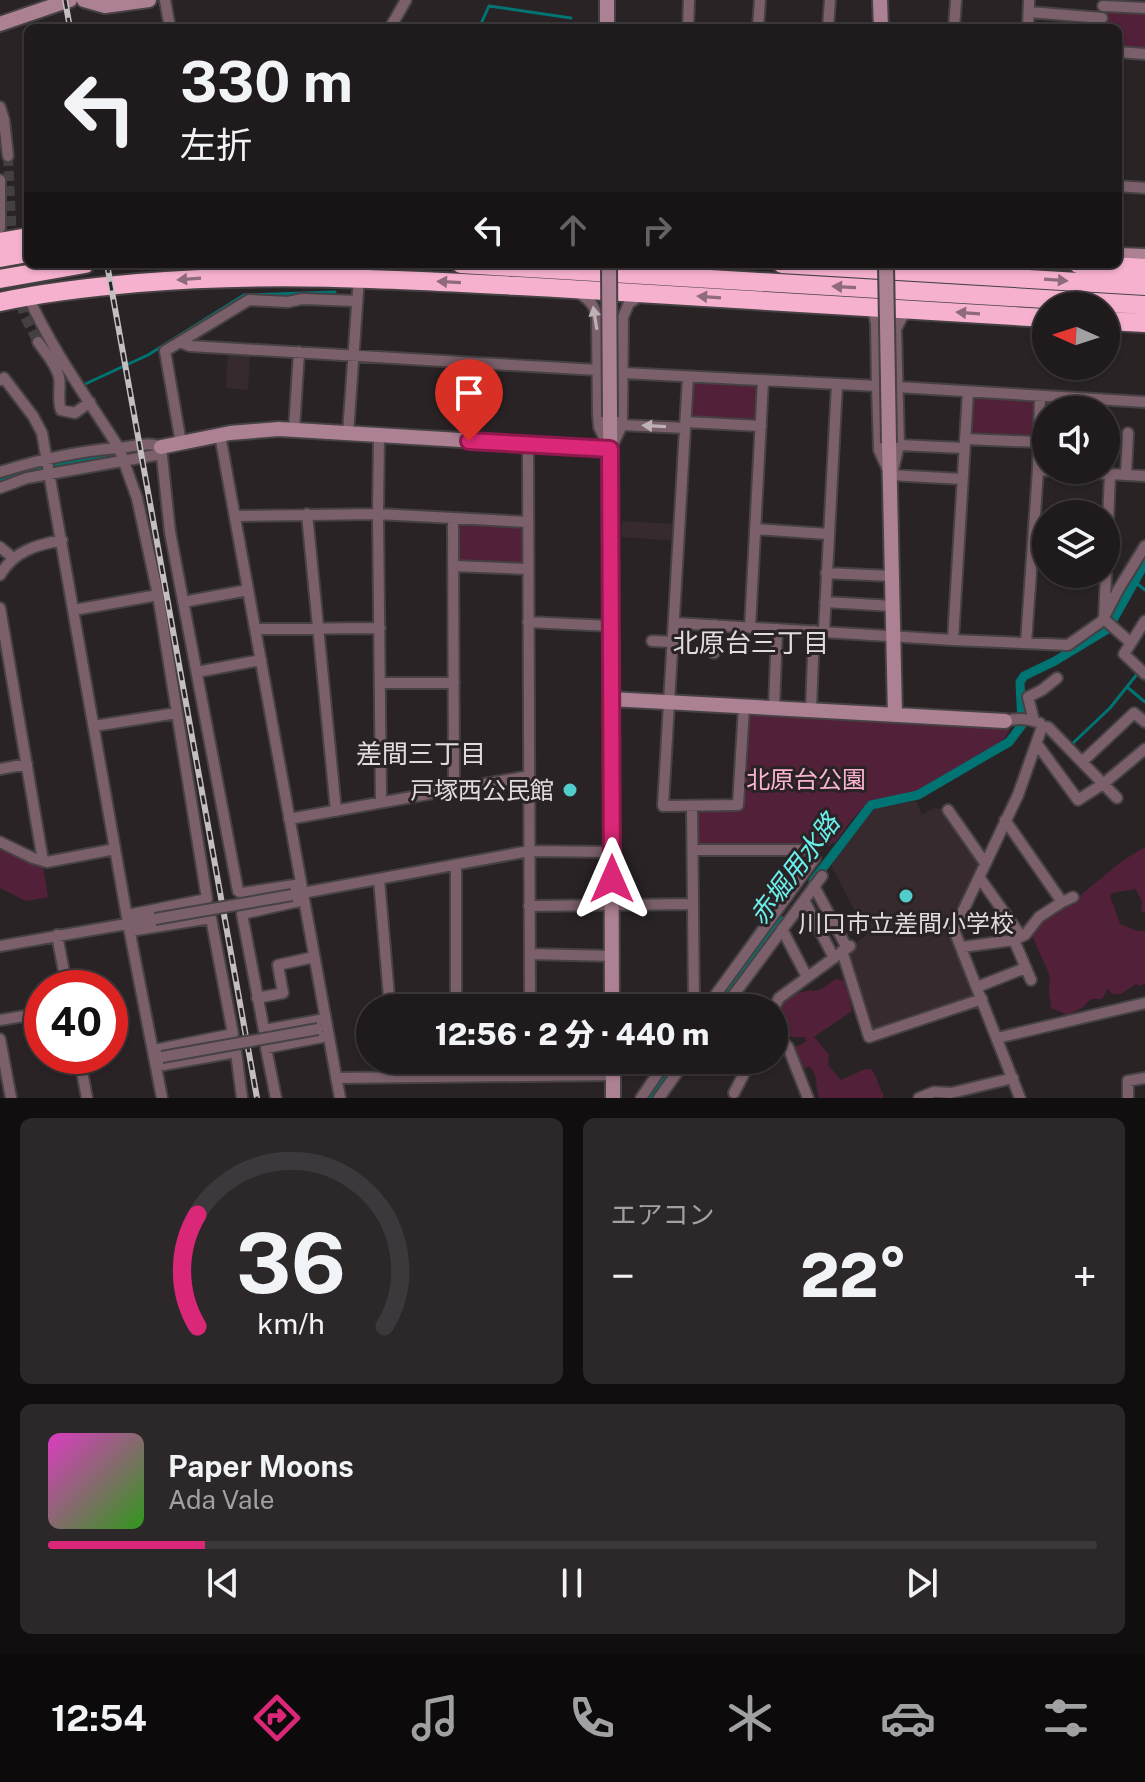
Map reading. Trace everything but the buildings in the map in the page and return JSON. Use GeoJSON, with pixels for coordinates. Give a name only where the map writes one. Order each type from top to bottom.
{"type":"FeatureCollection","features":[{"type":"Feature","properties":{"kind":"highway"},"geometry":{"type":"LineString","coordinates":[[0,242],[24,238]]}},
{"type":"Feature","properties":{"kind":"highway"},"geometry":{"type":"LineString","coordinates":[[0,258],[24,254]]}},
{"type":"Feature","properties":{"kind":"highway"},"geometry":{"type":"LineString","coordinates":[[1122,267],[1145,268]]}},
{"type":"Feature","properties":{"kind":"highway"},"geometry":{"type":"LineString","coordinates":[[0,279],[62,268]]}},
{"type":"Feature","properties":{"kind":"highway"},"geometry":{"type":"LineString","coordinates":[[528,268],[1145,305]]}},
{"type":"Feature","properties":{"kind":"highway"},"geometry":{"type":"LineString","coordinates":[[848,268],[1145,286]]}},
{"type":"Feature","properties":{"kind":"highway"},"geometry":{"type":"LineString","coordinates":[[0,302],[102,286],[192,278],[359,277],[1032,317]]}},
{"type":"Feature","properties":{"kind":"highway"},"geometry":{"type":"LineString","coordinates":[[1120,324],[1145,326]]}},
{"type":"Feature","properties":{"kind":"street"},"geometry":{"type":"LineString","coordinates":[[0,24],[70,0]]}},
{"type":"Feature","properties":{"kind":"street"},"geometry":{"type":"LineString","coordinates":[[84,0],[105,6],[149,0]]}},
{"type":"Feature","properties":{"kind":"street"},"geometry":{"type":"LineString","coordinates":[[165,0],[169,24]]}},
{"type":"Feature","properties":{"kind":"street"},"geometry":{"type":"LineString","coordinates":[[392,24],[406,0]]}},
{"type":"Feature","properties":{"kind":"street"},"geometry":{"type":"LineString","coordinates":[[607,0],[607,24]]}},
{"type":"Feature","properties":{"kind":"street"},"geometry":{"type":"LineString","coordinates":[[688,24],[689,0]]}},
{"type":"Feature","properties":{"kind":"street"},"geometry":{"type":"LineString","coordinates":[[758,24],[760,0]]}},
{"type":"Feature","properties":{"kind":"street"},"geometry":{"type":"LineString","coordinates":[[828,24],[830,0]]}},
{"type":"Feature","properties":{"kind":"street"},"geometry":{"type":"LineString","coordinates":[[880,0],[881,24]]}},
{"type":"Feature","properties":{"kind":"street"},"geometry":{"type":"LineString","coordinates":[[954,24],[956,0]]}},
{"type":"Feature","properties":{"kind":"street"},"geometry":{"type":"LineString","coordinates":[[1028,24],[1029,0]]}},
{"type":"Feature","properties":{"kind":"street"},"geometry":{"type":"LineString","coordinates":[[1029,12],[1103,13],[1145,8]]}},
{"type":"Feature","properties":{"kind":"street"},"geometry":{"type":"LineString","coordinates":[[1122,52],[1145,54]]}},
{"type":"Feature","properties":{"kind":"street"},"geometry":{"type":"LineString","coordinates":[[0,107],[8,156]]}},
{"type":"Feature","properties":{"kind":"street"},"geometry":{"type":"LineString","coordinates":[[0,180],[0,228]]}},
{"type":"Feature","properties":{"kind":"street"},"geometry":{"type":"LineString","coordinates":[[1122,186],[1145,188]]}},
{"type":"Feature","properties":{"kind":"street"},"geometry":{"type":"LineString","coordinates":[[1122,255],[1145,256]]}},
{"type":"Feature","properties":{"kind":"street"},"geometry":{"type":"LineString","coordinates":[[609,268],[616,421]]}},
{"type":"Feature","properties":{"kind":"street"},"geometry":{"type":"LineString","coordinates":[[886,268],[894,444]]}},
{"type":"Feature","properties":{"kind":"street"},"geometry":{"type":"LineString","coordinates":[[348,433],[359,277]]}},
{"type":"Feature","properties":{"kind":"street"},"geometry":{"type":"LineString","coordinates":[[570,289],[587,298],[596,309],[599,427],[610,449]]}},
{"type":"Feature","properties":{"kind":"street"},"geometry":{"type":"LineString","coordinates":[[612,994],[610,449],[623,373],[623,317],[629,303],[646,293]]}},
{"type":"Feature","properties":{"kind":"street"},"geometry":{"type":"LineString","coordinates":[[28,296],[55,349],[119,448],[137,498],[158,595],[207,899],[128,923]]}},
{"type":"Feature","properties":{"kind":"street"},"geometry":{"type":"LineString","coordinates":[[181,443],[165,351],[249,300],[357,301]]}},
{"type":"Feature","properties":{"kind":"street"},"geometry":{"type":"LineString","coordinates":[[873,308],[879,450],[890,475]]}},
{"type":"Feature","properties":{"kind":"street"},"geometry":{"type":"LineString","coordinates":[[895,715],[890,475],[897,387],[896,329],[909,309]]}},
{"type":"Feature","properties":{"kind":"street"},"geometry":{"type":"LineString","coordinates":[[38,342],[57,371],[61,410],[75,413],[90,402]]}},
{"type":"Feature","properties":{"kind":"street"},"geometry":{"type":"LineString","coordinates":[[180,342],[190,346],[597,370]]}},
{"type":"Feature","properties":{"kind":"street"},"geometry":{"type":"LineString","coordinates":[[294,430],[299,352]]}},
{"type":"Feature","properties":{"kind":"street"},"geometry":{"type":"LineString","coordinates":[[623,373],[877,386]]}},
{"type":"Feature","properties":{"kind":"street"},"geometry":{"type":"LineString","coordinates":[[688,377],[663,806],[738,805],[744,706]]}},
{"type":"Feature","properties":{"kind":"street"},"geometry":{"type":"LineString","coordinates":[[0,380],[4,378],[42,433],[162,1098]]}},
{"type":"Feature","properties":{"kind":"street"},"geometry":{"type":"LineString","coordinates":[[750,627],[763,381]]}},
{"type":"Feature","properties":{"kind":"street"},"geometry":{"type":"LineString","coordinates":[[811,710],[825,602],[837,384]]}},
{"type":"Feature","properties":{"kind":"street"},"geometry":{"type":"LineString","coordinates":[[897,387],[1032,396]]}},
{"type":"Feature","properties":{"kind":"street"},"geometry":{"type":"LineString","coordinates":[[953,640],[968,392]]}},
{"type":"Feature","properties":{"kind":"street"},"geometry":{"type":"LineString","coordinates":[[1120,401],[1145,402]]}},
{"type":"Feature","properties":{"kind":"street"},"geometry":{"type":"LineString","coordinates":[[616,421],[761,426]]}},
{"type":"Feature","properties":{"kind":"street"},"geometry":{"type":"LineString","coordinates":[[0,472],[47,459],[152,443],[161,447],[254,430],[610,449]]}},
{"type":"Feature","properties":{"kind":"street"},"geometry":{"type":"LineString","coordinates":[[1126,475],[1128,433]]}},
{"type":"Feature","properties":{"kind":"street"},"geometry":{"type":"LineString","coordinates":[[220,435],[300,893],[340,1098]]}},
{"type":"Feature","properties":{"kind":"street"},"geometry":{"type":"LineString","coordinates":[[379,435],[381,802]]}},
{"type":"Feature","properties":{"kind":"street"},"geometry":{"type":"LineString","coordinates":[[894,444],[1032,442]]}},
{"type":"Feature","properties":{"kind":"street"},"geometry":{"type":"LineString","coordinates":[[528,444],[530,994]]}},
{"type":"Feature","properties":{"kind":"street"},"geometry":{"type":"LineString","coordinates":[[0,488],[27,478],[156,455],[161,447]]}},
{"type":"Feature","properties":{"kind":"street"},"geometry":{"type":"LineString","coordinates":[[161,447],[170,532],[238,891],[300,893]]}},
{"type":"Feature","properties":{"kind":"street"},"geometry":{"type":"LineString","coordinates":[[890,475],[962,479]]}},
{"type":"Feature","properties":{"kind":"street"},"geometry":{"type":"LineString","coordinates":[[1120,475],[1145,476]]}},
{"type":"Feature","properties":{"kind":"street"},"geometry":{"type":"LineString","coordinates":[[1026,643],[1037,484]]}},
{"type":"Feature","properties":{"kind":"street"},"geometry":{"type":"LineString","coordinates":[[307,514],[336,811]]}},
{"type":"Feature","properties":{"kind":"street"},"geometry":{"type":"LineString","coordinates":[[235,516],[378,514],[528,522]]}},
{"type":"Feature","properties":{"kind":"street"},"geometry":{"type":"LineString","coordinates":[[453,518],[454,789]]}},
{"type":"Feature","properties":{"kind":"street"},"geometry":{"type":"LineString","coordinates":[[755,529],[828,534]]}},
{"type":"Feature","properties":{"kind":"street"},"geometry":{"type":"LineString","coordinates":[[0,575],[13,558],[35,545],[62,540]]}},
{"type":"Feature","properties":{"kind":"street"},"geometry":{"type":"LineString","coordinates":[[675,623],[1026,643],[1072,649],[1109,623],[1118,590],[1140,564],[1145,546]]}},
{"type":"Feature","properties":{"kind":"street"},"geometry":{"type":"LineString","coordinates":[[0,547],[13,558]]}},
{"type":"Feature","properties":{"kind":"street"},"geometry":{"type":"LineString","coordinates":[[454,566],[528,569]]}},
{"type":"Feature","properties":{"kind":"street"},"geometry":{"type":"LineString","coordinates":[[826,573],[892,576]]}},
{"type":"Feature","properties":{"kind":"street"},"geometry":{"type":"LineString","coordinates":[[1107,588],[1109,623],[1131,643]]}},
{"type":"Feature","properties":{"kind":"street"},"geometry":{"type":"LineString","coordinates":[[183,602],[248,590]]}},
{"type":"Feature","properties":{"kind":"street"},"geometry":{"type":"LineString","coordinates":[[74,610],[158,595]]}},
{"type":"Feature","properties":{"kind":"street"},"geometry":{"type":"LineString","coordinates":[[825,602],[893,606]]}},
{"type":"Feature","properties":{"kind":"street"},"geometry":{"type":"LineString","coordinates":[[0,608],[43,861]]}},
{"type":"Feature","properties":{"kind":"street"},"geometry":{"type":"LineString","coordinates":[[1145,621],[1124,654],[1145,674]]}},
{"type":"Feature","properties":{"kind":"street"},"geometry":{"type":"LineString","coordinates":[[528,622],[611,626]]}},
{"type":"Feature","properties":{"kind":"street"},"geometry":{"type":"LineString","coordinates":[[714,653],[715,625]]}},
{"type":"Feature","properties":{"kind":"street"},"geometry":{"type":"LineString","coordinates":[[255,629],[380,628]]}},
{"type":"Feature","properties":{"kind":"street"},"geometry":{"type":"LineString","coordinates":[[774,708],[777,629]]}},
{"type":"Feature","properties":{"kind":"street"},"geometry":{"type":"LineString","coordinates":[[652,641],[674,642]]}},
{"type":"Feature","properties":{"kind":"street"},"geometry":{"type":"LineString","coordinates":[[197,672],[261,660]]}},
{"type":"Feature","properties":{"kind":"street"},"geometry":{"type":"LineString","coordinates":[[1057,678],[1028,697],[1037,744],[1078,800],[1103,784],[1145,749]]}},
{"type":"Feature","properties":{"kind":"street"},"geometry":{"type":"LineString","coordinates":[[380,683],[454,683]]}},
{"type":"Feature","properties":{"kind":"street"},"geometry":{"type":"LineString","coordinates":[[611,699],[1034,723],[1048,727],[1117,798]]}},
{"type":"Feature","properties":{"kind":"street"},"geometry":{"type":"LineString","coordinates":[[94,726],[177,713]]}},
{"type":"Feature","properties":{"kind":"street"},"geometry":{"type":"LineString","coordinates":[[1082,762],[1134,713],[1145,722]]}},
{"type":"Feature","properties":{"kind":"street"},"geometry":{"type":"LineString","coordinates":[[1020,1098],[954,930],[1037,744]]}},
{"type":"Feature","properties":{"kind":"street"},"geometry":{"type":"LineString","coordinates":[[0,769],[27,764]]}},
{"type":"Feature","properties":{"kind":"street"},"geometry":{"type":"LineString","coordinates":[[289,819],[529,776]]}},
{"type":"Feature","properties":{"kind":"street"},"geometry":{"type":"LineString","coordinates":[[692,806],[694,994]]}},
{"type":"Feature","properties":{"kind":"street"},"geometry":{"type":"LineString","coordinates":[[948,810],[985,863]]}},
{"type":"Feature","properties":{"kind":"street"},"geometry":{"type":"LineString","coordinates":[[1005,820],[1062,902]]}},
{"type":"Feature","properties":{"kind":"street"},"geometry":{"type":"LineString","coordinates":[[0,842],[47,862],[115,849]]}},
{"type":"Feature","properties":{"kind":"street"},"geometry":{"type":"LineString","coordinates":[[693,850],[812,850],[815,858],[716,994]]}},
{"type":"Feature","properties":{"kind":"street"},"geometry":{"type":"LineString","coordinates":[[0,946],[529,851],[612,852]]}},
{"type":"Feature","properties":{"kind":"street"},"geometry":{"type":"LineString","coordinates":[[456,865],[456,994]]}},
{"type":"Feature","properties":{"kind":"street"},"geometry":{"type":"LineString","coordinates":[[734,994],[822,876]]}},
{"type":"Feature","properties":{"kind":"street"},"geometry":{"type":"LineString","coordinates":[[979,877],[1018,938],[1031,980]]}},
{"type":"Feature","properties":{"kind":"street"},"geometry":{"type":"LineString","coordinates":[[379,879],[389,994]]}},
{"type":"Feature","properties":{"kind":"street"},"geometry":{"type":"LineString","coordinates":[[814,886],[843,951],[869,1037],[982,999]]}},
{"type":"Feature","properties":{"kind":"street"},"geometry":{"type":"LineString","coordinates":[[300,893],[242,914],[257,998],[264,1030],[325,1028]]}},
{"type":"Feature","properties":{"kind":"street"},"geometry":{"type":"LineString","coordinates":[[962,947],[1025,935],[1039,917],[1073,897]]}},
{"type":"Feature","properties":{"kind":"street"},"geometry":{"type":"LineString","coordinates":[[804,900],[843,951]]}},
{"type":"Feature","properties":{"kind":"street"},"geometry":{"type":"LineString","coordinates":[[529,906],[693,904]]}},
{"type":"Feature","properties":{"kind":"street"},"geometry":{"type":"LineString","coordinates":[[128,923],[211,918],[233,1034],[157,1058]]}},
{"type":"Feature","properties":{"kind":"street"},"geometry":{"type":"LineString","coordinates":[[782,929],[807,977]]}},
{"type":"Feature","properties":{"kind":"street"},"geometry":{"type":"LineString","coordinates":[[57,935],[64,970]]}},
{"type":"Feature","properties":{"kind":"street"},"geometry":{"type":"LineString","coordinates":[[784,994],[843,951]]}},
{"type":"Feature","properties":{"kind":"street"},"geometry":{"type":"LineString","coordinates":[[530,954],[612,956]]}},
{"type":"Feature","properties":{"kind":"street"},"geometry":{"type":"LineString","coordinates":[[257,998],[283,993],[278,965],[314,957]]}},
{"type":"Feature","properties":{"kind":"street"},"geometry":{"type":"LineString","coordinates":[[977,987],[1025,968]]}},
{"type":"Feature","properties":{"kind":"street"},"geometry":{"type":"LineString","coordinates":[[997,1038],[1145,1003]]}},
{"type":"Feature","properties":{"kind":"street"},"geometry":{"type":"LineString","coordinates":[[0,1020],[24,1016]]}},
{"type":"Feature","properties":{"kind":"street"},"geometry":{"type":"LineString","coordinates":[[157,1058],[325,1028]]}},
{"type":"Feature","properties":{"kind":"street"},"geometry":{"type":"LineString","coordinates":[[276,1098],[266,1048],[325,1028]]}},
{"type":"Feature","properties":{"kind":"street"},"geometry":{"type":"LineString","coordinates":[[0,1039],[11,1098]]}},
{"type":"Feature","properties":{"kind":"street"},"geometry":{"type":"LineString","coordinates":[[788,1047],[808,1098]]}},
{"type":"Feature","properties":{"kind":"street"},"geometry":{"type":"LineString","coordinates":[[157,1058],[236,1052],[242,1098]]}},
{"type":"Feature","properties":{"kind":"street"},"geometry":{"type":"LineString","coordinates":[[82,1074],[87,1098]]}},
{"type":"Feature","properties":{"kind":"street"},"geometry":{"type":"LineString","coordinates":[[336,1078],[551,1074]]}},
{"type":"Feature","properties":{"kind":"street"},"geometry":{"type":"LineString","coordinates":[[613,1074],[613,1098]]}},
{"type":"Feature","properties":{"kind":"street"},"geometry":{"type":"LineString","coordinates":[[641,1098],[657,1074]]}},
{"type":"Feature","properties":{"kind":"street"},"geometry":{"type":"LineString","coordinates":[[659,1098],[676,1074]]}},
{"type":"Feature","properties":{"kind":"street"},"geometry":{"type":"LineString","coordinates":[[734,1093],[744,1074]]}},
{"type":"Feature","properties":{"kind":"street"},"geometry":{"type":"LineString","coordinates":[[919,1098],[934,1092],[951,1093],[1013,1078]]}},
{"type":"Feature","properties":{"kind":"street"},"geometry":{"type":"LineString","coordinates":[[1128,1098],[1128,1081],[1145,1078]]}},
{"type":"Feature","properties":{"kind":"shaded area"},"geometry":{"type":"Polygon","coordinates":[[[228,350],[250,351],[248,390],[226,388],[228,350]]]}},
{"type":"Feature","properties":{"kind":"shaded area"},"geometry":{"type":"Polygon","coordinates":[[[622,521],[677,524],[677,541],[621,537],[622,521]]]}},
{"type":"Feature","properties":{"kind":"shaded area","name":"川口市立差間小学校"},"geometry":{"type":"Polygon","coordinates":[[[916,801],[922,815],[933,808],[942,809],[980,862],[949,930],[975,998],[870,1031],[847,955],[847,950],[867,935],[830,863],[871,811],[916,801]]]}},
{"type":"Feature","properties":{"kind":"green space"},"geometry":{"type":"Polygon","coordinates":[[[1112,10],[1145,12],[1145,52],[1122,51],[1122,24],[1105,24],[1106,14],[1112,10]]]}},
{"type":"Feature","properties":{"kind":"green space"},"geometry":{"type":"Polygon","coordinates":[[[696,380],[755,382],[760,387],[758,421],[693,421],[690,416],[692,383],[696,380]]]}},
{"type":"Feature","properties":{"kind":"green space"},"geometry":{"type":"Polygon","coordinates":[[[975,396],[1032,398],[1032,438],[971,437],[968,433],[970,400],[975,396]]]}},
{"type":"Feature","properties":{"kind":"green space"},"geometry":{"type":"Polygon","coordinates":[[[460,522],[519,525],[524,530],[523,564],[460,564],[456,560],[456,526],[460,522]]]}},
{"type":"Feature","properties":{"kind":"green space","name":"北原台公園"},"geometry":{"type":"Polygon","coordinates":[[[752,714],[1010,729],[1005,738],[984,753],[917,792],[869,801],[835,843],[829,846],[696,845],[697,809],[742,809],[748,718],[752,714]]]}},
{"type":"Feature","properties":{"kind":"green space"},"geometry":{"type":"Polygon","coordinates":[[[0,846],[43,867],[48,897],[26,901],[0,888],[0,846]]]}},
{"type":"Feature","properties":{"kind":"green space"},"geometry":{"type":"Polygon","coordinates":[[[1145,847],[1145,913],[1141,912],[1142,902],[1136,889],[1110,896],[1120,924],[1145,931],[1145,983],[1141,986],[1136,984],[1121,994],[1112,994],[1108,989],[1102,999],[1091,999],[1068,1015],[1051,1008],[1050,976],[1031,933],[1041,922],[1145,847]]]}},
{"type":"Feature","properties":{"kind":"green space"},"geometry":{"type":"Polygon","coordinates":[[[836,979],[846,981],[852,1011],[814,1037],[829,1055],[828,1065],[841,1080],[871,1069],[883,1098],[819,1098],[814,1073],[809,1066],[801,1070],[791,1047],[807,1041],[804,1037],[788,1037],[788,999],[819,990],[836,979]]]}},
{"type":"Feature","properties":{"kind":"waterway"},"geometry":{"type":"LineString","coordinates":[[481,24],[489,6],[571,18]]}},
{"type":"Feature","properties":{"kind":"waterway"},"geometry":{"type":"LineString","coordinates":[[83,385],[148,355],[244,295],[335,292]]}},
{"type":"Feature","properties":{"kind":"waterway"},"geometry":{"type":"LineString","coordinates":[[52,466],[107,455]]}},
{"type":"Feature","properties":{"kind":"waterway"},"geometry":{"type":"LineString","coordinates":[[0,480],[45,467]]}},
{"type":"Feature","properties":{"kind":"waterway","name":"赤堀用水路"},"geometry":{"type":"LineString","coordinates":[[813,881],[871,805],[918,795],[1009,742],[1022,725],[1020,682],[1024,676],[1108,629],[1145,563]]}},
{"type":"Feature","properties":{"kind":"waterway"},"geometry":{"type":"LineString","coordinates":[[1134,581],[1145,590]]}},
{"type":"Feature","properties":{"kind":"waterway"},"geometry":{"type":"LineString","coordinates":[[1072,744],[1110,708],[1138,673]]}},
{"type":"Feature","properties":{"kind":"waterway"},"geometry":{"type":"LineString","coordinates":[[1127,687],[1145,702]]}},
{"type":"Feature","properties":{"kind":"waterway","name":"赤堀用水路"},"geometry":{"type":"LineString","coordinates":[[727,994],[782,921]]}},
{"type":"Feature","properties":{"kind":"waterway","name":"赤堀用水路"},"geometry":{"type":"LineString","coordinates":[[651,1098],[668,1074]]}},
{"type":"Feature","properties":{"kind":"tunnel"},"geometry":{"type":"LineString","coordinates":[[8,156],[12,242]]}},
{"type":"Feature","properties":{"kind":"tunnel"},"geometry":{"type":"LineString","coordinates":[[14,274],[24,315],[38,342]]}},
{"type":"Feature","properties":{"kind":"railway"},"geometry":{"type":"LineString","coordinates":[[65,0],[69,24]]}},
{"type":"Feature","properties":{"kind":"railway"},"geometry":{"type":"LineString","coordinates":[[108,268],[257,1098]]}},
{"type":"Feature","properties":{"kind":"place","name":"戸塚西公民館"},"geometry":{"type":"Point","coordinates":[570,790]}},
{"type":"Feature","properties":{"kind":"place","name":"川口市立差間小学校"},"geometry":{"type":"Point","coordinates":[906,896]}},
{"type":"Feature","properties":{"kind":"district","name":"北原台三丁目"},"geometry":{"type":"Point","coordinates":[751,642]}},
{"type":"Feature","properties":{"kind":"district","name":"差間三丁目"},"geometry":{"type":"Point","coordinates":[421,753]}},
{"type":"Feature","properties":{"kind":"route"},"geometry":{"type":"LineString","coordinates":[[469,441],[610,449],[612,879]]}}]}
